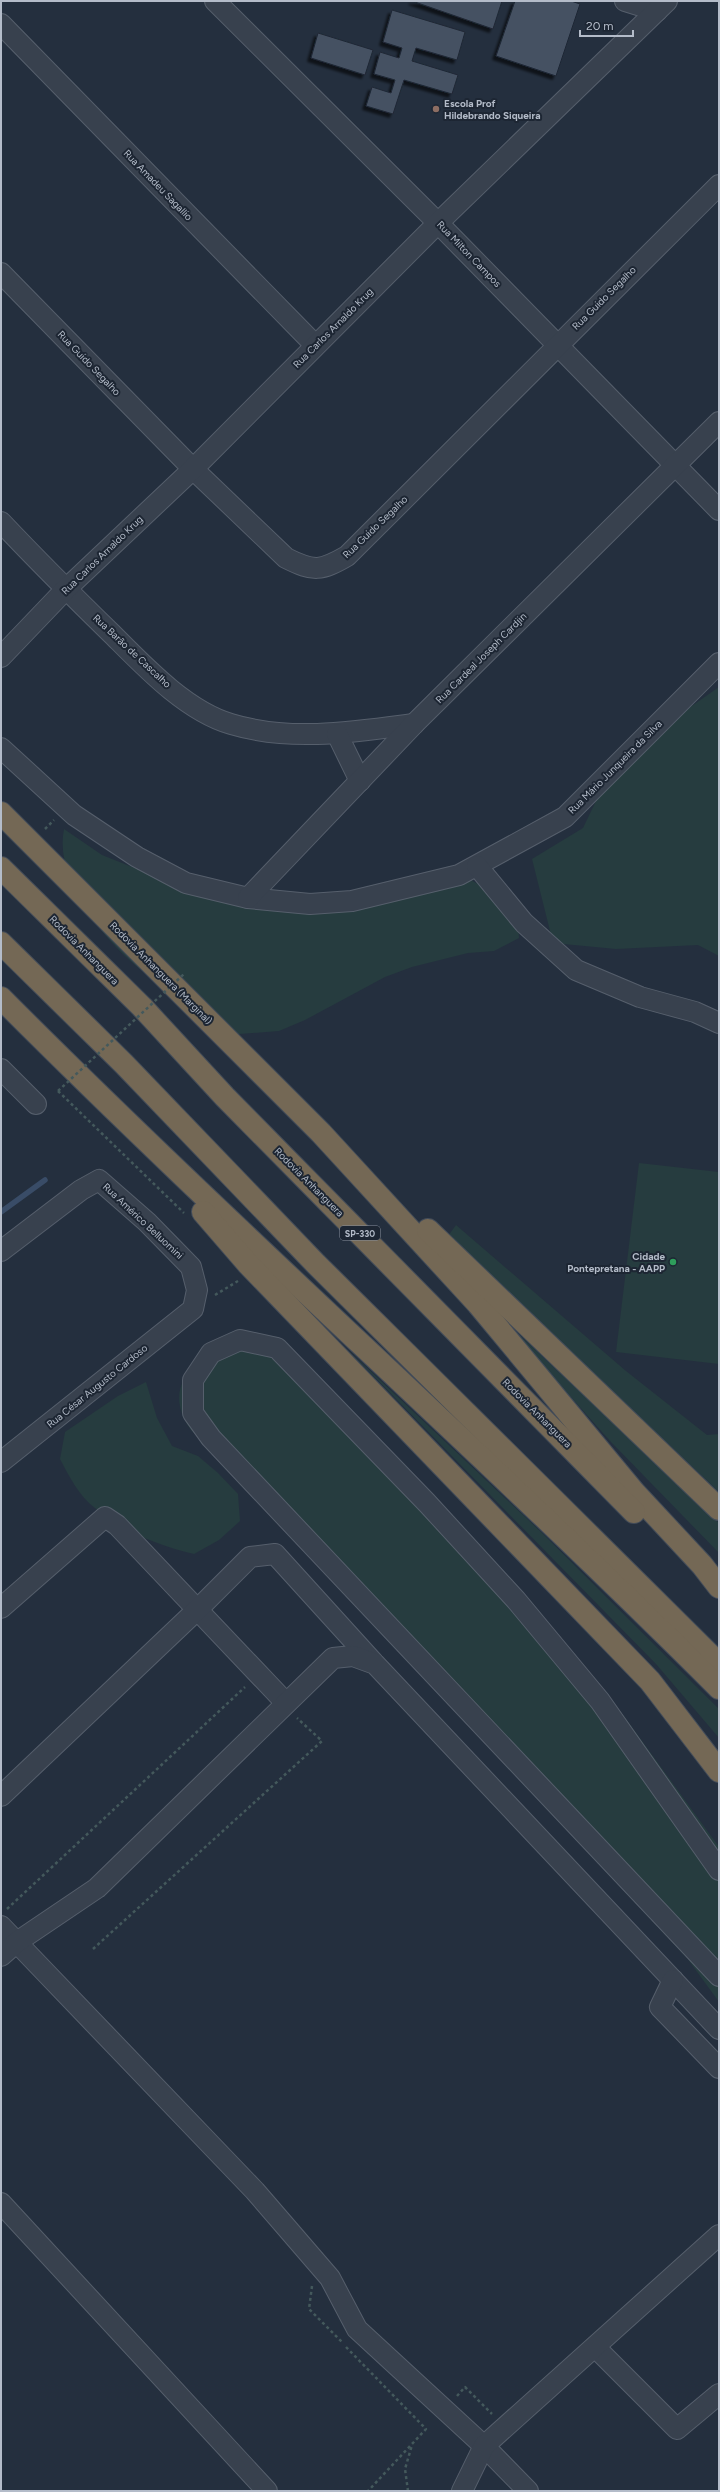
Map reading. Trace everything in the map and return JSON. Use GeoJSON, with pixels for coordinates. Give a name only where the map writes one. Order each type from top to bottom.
{"type":"FeatureCollection","features":[{"type":"Feature","properties":{"kind":"highway","name":"Rodovia Anhanguera (Marginal)"},"geometry":{"type":"LineString","coordinates":[[1,813],[321,1134]]}},
{"type":"Feature","properties":{"kind":"highway","name":"Rodovia Anhanguera"},"geometry":{"type":"LineString","coordinates":[[1,868],[142,1007],[225,1097],[719,1598]]}},
{"type":"Feature","properties":{"kind":"highway"},"geometry":{"type":"LineString","coordinates":[[1,943],[124,1064],[322,1270],[719,1664]]}},
{"type":"Feature","properties":{"kind":"highway"},"geometry":{"type":"LineString","coordinates":[[1,998],[118,1115],[562,1532],[719,1688]]}},
{"type":"Feature","properties":{"kind":"highway"},"geometry":{"type":"LineString","coordinates":[[118,1115],[248,1264],[650,1681],[719,1771]]}},
{"type":"Feature","properties":{"kind":"highway"},"geometry":{"type":"LineString","coordinates":[[321,1134],[394,1198],[719,1509]]}},
{"type":"Feature","properties":{"kind":"highway"},"geometry":{"type":"LineString","coordinates":[[321,1134],[478,1304],[634,1492],[702,1565],[719,1587]]}},
{"type":"Feature","properties":{"kind":"street","name":"Rua Milton Campos"},"geometry":{"type":"LineString","coordinates":[[215,1],[438,223],[719,510]]}},
{"type":"Feature","properties":{"kind":"street"},"geometry":{"type":"LineString","coordinates":[[625,1],[662,6]]}},
{"type":"Feature","properties":{"kind":"street","name":"Rua Carlos Arnaldo Krug"},"geometry":{"type":"LineString","coordinates":[[1,657],[66,590],[193,469],[438,223],[662,6]]}},
{"type":"Feature","properties":{"kind":"street","name":"Rua Amadeu Sagallio"},"geometry":{"type":"LineString","coordinates":[[1,24],[316,345]]}},
{"type":"Feature","properties":{"kind":"street","name":"Rua Guido Segalho"},"geometry":{"type":"LineString","coordinates":[[1,273],[193,469],[286,558],[305,567],[326,568],[347,556],[719,184]]}},
{"type":"Feature","properties":{"kind":"street","name":"Rua Cardeal Joseph Cardjin"},"geometry":{"type":"LineString","coordinates":[[248,898],[414,724],[719,422]]}},
{"type":"Feature","properties":{"kind":"street","name":"Rua Barão de Cascalho"},"geometry":{"type":"LineString","coordinates":[[1,522],[66,590],[144,666],[196,707],[230,724],[279,734],[337,734],[414,724]]}},
{"type":"Feature","properties":{"kind":"street","name":"Rua Mário Junqueira da Silva"},"geometry":{"type":"LineString","coordinates":[[1,748],[74,816],[137,857],[186,883],[248,898],[310,904],[352,901],[459,875],[565,817],[719,663]]}},
{"type":"Feature","properties":{"kind":"street"},"geometry":{"type":"LineString","coordinates":[[337,734],[360,781]]}},
{"type":"Feature","properties":{"kind":"street"},"geometry":{"type":"LineString","coordinates":[[477,866],[524,923],[576,970],[640,996],[695,1012],[719,1024]]}},
{"type":"Feature","properties":{"kind":"street"},"geometry":{"type":"LineString","coordinates":[[1,1069],[36,1104]]}},
{"type":"Feature","properties":{"kind":"street","name":"Rua Américo Belluomini"},"geometry":{"type":"LineString","coordinates":[[1,1251],[81,1190],[99,1180],[147,1222],[191,1267],[197,1290],[193,1309]]}},
{"type":"Feature","properties":{"kind":"street","name":"Rua César Augusto Cardoso"},"geometry":{"type":"LineString","coordinates":[[1,1462],[193,1309]]}},
{"type":"Feature","properties":{"kind":"street"},"geometry":{"type":"LineString","coordinates":[[719,1870],[600,1702],[516,1600],[427,1503],[278,1348],[240,1340],[211,1353],[193,1380],[193,1412],[211,1438],[719,1976]]}},
{"type":"Feature","properties":{"kind":"street"},"geometry":{"type":"LineString","coordinates":[[1,1608],[105,1517],[117,1525],[286,1703]]}},
{"type":"Feature","properties":{"kind":"street"},"geometry":{"type":"LineString","coordinates":[[1,1796],[198,1609],[250,1557],[275,1554],[376,1664],[719,2029]]}},
{"type":"Feature","properties":{"kind":"street"},"geometry":{"type":"LineString","coordinates":[[1,1956],[17,1942],[97,1888],[333,1658],[353,1656],[376,1664]]}},
{"type":"Feature","properties":{"kind":"street"},"geometry":{"type":"LineString","coordinates":[[1,1926],[255,2191],[330,2278],[357,2329],[484,2446],[528,2491]]}},
{"type":"Feature","properties":{"kind":"street"},"geometry":{"type":"LineString","coordinates":[[673,1980],[660,2007],[719,2068]]}},
{"type":"Feature","properties":{"kind":"street"},"geometry":{"type":"LineString","coordinates":[[1,2203],[267,2491]]}},
{"type":"Feature","properties":{"kind":"street"},"geometry":{"type":"LineString","coordinates":[[462,2491],[484,2446],[719,2236]]}},
{"type":"Feature","properties":{"kind":"street"},"geometry":{"type":"LineString","coordinates":[[595,2347],[677,2429],[719,2394]]}},
{"type":"Feature","properties":{"kind":"path"},"geometry":{"type":"LineString","coordinates":[[184,974],[58,1091],[188,1218]]}},
{"type":"Feature","properties":{"kind":"path"},"geometry":{"type":"LineString","coordinates":[[193,1309],[243,1278]]}},
{"type":"Feature","properties":{"kind":"path"},"geometry":{"type":"LineString","coordinates":[[368,2491],[426,2429]]}},
{"type":"Feature","properties":{"kind":"green space"},"geometry":{"type":"Polygon","coordinates":[[[719,687],[719,956],[698,945],[616,949],[553,943],[532,859],[583,828],[596,801],[602,774],[646,738],[719,687]]]}},
{"type":"Feature","properties":{"kind":"green space"},"geometry":{"type":"Polygon","coordinates":[[[64,829],[102,855],[132,867],[217,885],[297,909],[327,913],[360,908],[467,878],[496,894],[517,911],[519,938],[494,951],[468,953],[412,967],[385,977],[305,1020],[279,1031],[226,1035],[170,989],[136,966],[122,954],[95,923],[73,886],[66,867],[63,848],[64,829]]]}},
{"type":"Feature","properties":{"kind":"green space","name":"Cidade Pontepretana - AAPP"},"geometry":{"type":"Polygon","coordinates":[[[639,1163],[719,1172],[719,1364],[616,1352],[639,1163]]]}},
{"type":"Feature","properties":{"kind":"green space"},"geometry":{"type":"Polygon","coordinates":[[[456,1225],[626,1371],[707,1435],[719,1434],[719,1492],[448,1236],[456,1225]]]}},
{"type":"Feature","properties":{"kind":"green space"},"geometry":{"type":"Polygon","coordinates":[[[492,1309],[719,1523],[719,1553],[611,1442],[492,1309]]]}},
{"type":"Feature","properties":{"kind":"green space"},"geometry":{"type":"Polygon","coordinates":[[[235,1332],[263,1336],[284,1346],[301,1358],[621,1712],[719,1847],[719,2002],[687,1958],[191,1430],[182,1413],[179,1399],[181,1385],[197,1362],[235,1332]]]}},
{"type":"Feature","properties":{"kind":"green space"},"geometry":{"type":"Polygon","coordinates":[[[346,1348],[540,1531],[719,1709],[719,1738],[656,1664],[346,1348]]]}},
{"type":"Feature","properties":{"kind":"green space"},"geometry":{"type":"Polygon","coordinates":[[[146,1382],[157,1418],[172,1446],[198,1456],[218,1473],[238,1494],[240,1521],[219,1540],[194,1554],[167,1547],[142,1537],[106,1516],[84,1498],[60,1459],[65,1432],[118,1396],[146,1382]]]}},
{"type":"Feature","properties":{"kind":"building"},"geometry":{"type":"Polygon","coordinates":[[[412,1],[502,1],[493,29],[412,1]]]}},
{"type":"Feature","properties":{"kind":"building"},"geometry":{"type":"Polygon","coordinates":[[[515,1],[571,1],[580,4],[556,76],[496,56],[515,1]]]}},
{"type":"Feature","properties":{"kind":"building"},"geometry":{"type":"Polygon","coordinates":[[[392,10],[465,32],[457,60],[416,48],[412,61],[458,75],[452,94],[404,80],[393,114],[366,106],[372,87],[391,93],[395,80],[374,74],[380,52],[399,58],[402,48],[383,42],[392,10]]]}},
{"type":"Feature","properties":{"kind":"building"},"geometry":{"type":"Polygon","coordinates":[[[318,33],[373,50],[365,75],[311,58],[318,33]]]}},
{"type":"Feature","properties":{"kind":"waterway"},"geometry":{"type":"LineString","coordinates":[[1,1212],[45,1180]]}},
{"type":"Feature","properties":{"kind":"place","name":"Escola Prof Hildebrando Siqueira"},"geometry":{"type":"Point","coordinates":[436,109]}},
{"type":"Feature","properties":{"kind":"place","name":"Cidade Pontepretana - AAPP"},"geometry":{"type":"Point","coordinates":[673,1262]}}]}
